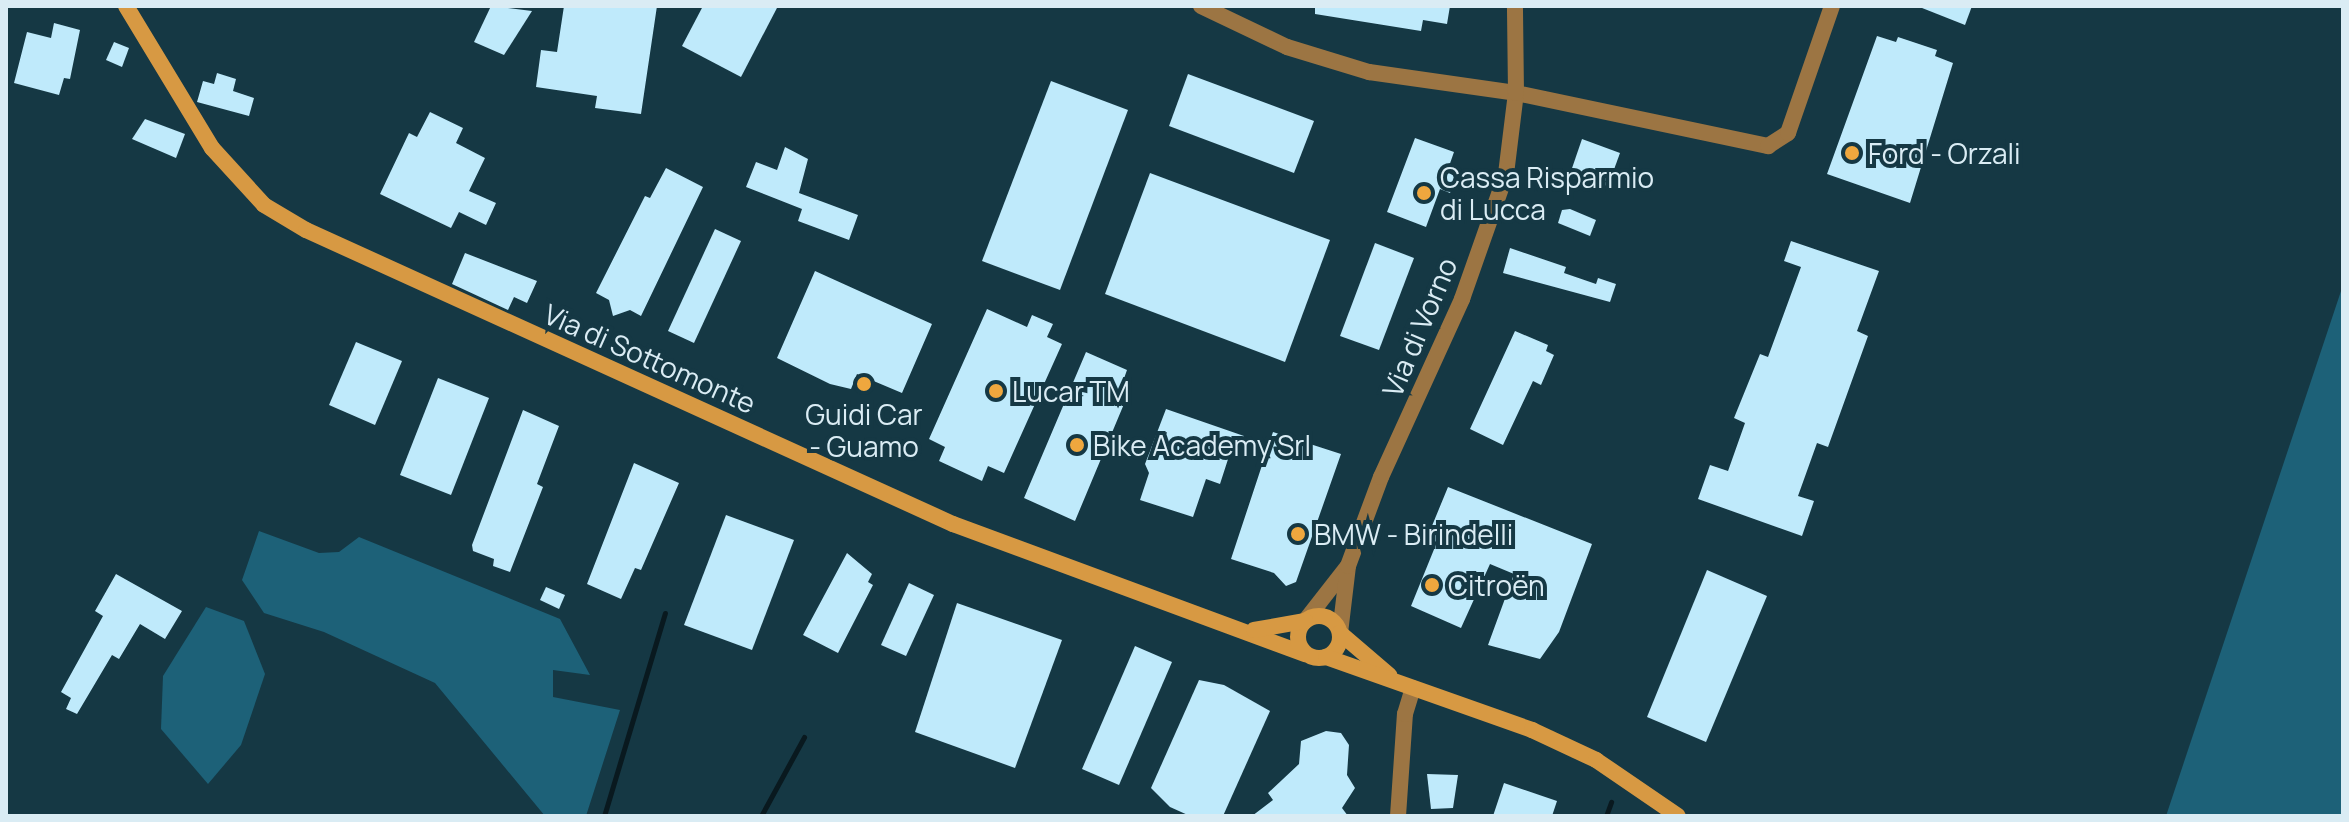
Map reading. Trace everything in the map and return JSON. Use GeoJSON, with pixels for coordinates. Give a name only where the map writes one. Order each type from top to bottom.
{"type":"FeatureCollection","features":[{"type":"Feature","properties":{"kind":"main road","name":"Via di Sottomonte"},"geometry":{"type":"LineString","coordinates":[[126,6],[212,148],[264,205],[306,230],[953,524],[1249,630],[1305,654],[1326,657],[1532,730],[1596,760],[1678,816]]}},
{"type":"Feature","properties":{"kind":"main road","name":"Via di Sottomonte"},"geometry":{"type":"LineString","coordinates":[[1249,630],[1326,617],[1396,682]]}},
{"type":"Feature","properties":{"kind":"main road"},"geometry":{"type":"LineString","coordinates":[[1305,621],[1298,641],[1305,654]]}},
{"type":"Feature","properties":{"kind":"main road"},"geometry":{"type":"LineString","coordinates":[[1326,657],[1337,648],[1340,633]]}},
{"type":"Feature","properties":{"kind":"street"},"geometry":{"type":"LineString","coordinates":[[1201,6],[1287,47],[1355,68],[1516,93],[1768,146],[1788,133],[1832,6]]}},
{"type":"Feature","properties":{"kind":"street","name":"Via di Vorno"},"geometry":{"type":"LineString","coordinates":[[1340,633],[1348,566],[1381,477],[1470,279],[1506,174],[1516,93],[1515,6]]}},
{"type":"Feature","properties":{"kind":"street","name":"Via di Vorno"},"geometry":{"type":"LineString","coordinates":[[1305,621],[1348,566]]}},
{"type":"Feature","properties":{"kind":"street"},"geometry":{"type":"LineString","coordinates":[[1398,816],[1405,714],[1413,688]]}},
{"type":"Feature","properties":{"kind":"shaded area"},"geometry":{"type":"Polygon","coordinates":[[[2343,284],[2343,816],[2166,816],[2341,291],[2343,284]]]}},
{"type":"Feature","properties":{"kind":"shaded area"},"geometry":{"type":"Polygon","coordinates":[[[259,531],[319,553],[339,552],[359,537],[560,619],[590,675],[553,670],[553,697],[620,710],[586,816],[545,816],[435,683],[324,632],[264,613],[242,580],[259,531]]]}},
{"type":"Feature","properties":{"kind":"shaded area"},"geometry":{"type":"Polygon","coordinates":[[[206,607],[244,621],[265,674],[241,745],[208,784],[161,729],[163,676],[206,607]]]}},
{"type":"Feature","properties":{"kind":"building"},"geometry":{"type":"Polygon","coordinates":[[[491,6],[532,11],[504,55],[474,42],[491,6]]]}},
{"type":"Feature","properties":{"kind":"building"},"geometry":{"type":"Polygon","coordinates":[[[564,6],[657,6],[641,114],[595,108],[597,96],[536,87],[541,50],[557,52],[564,6]]]}},
{"type":"Feature","properties":{"kind":"building"},"geometry":{"type":"Polygon","coordinates":[[[703,6],[778,6],[741,77],[682,46],[703,6]]]}},
{"type":"Feature","properties":{"kind":"building"},"geometry":{"type":"Polygon","coordinates":[[[1315,6],[1450,6],[1447,24],[1423,20],[1421,31],[1315,14],[1315,6]]]}},
{"type":"Feature","properties":{"kind":"building"},"geometry":{"type":"Polygon","coordinates":[[[1917,6],[1972,6],[1965,25],[1917,6]]]}},
{"type":"Feature","properties":{"kind":"building"},"geometry":{"type":"Polygon","coordinates":[[[54,23],[80,30],[70,79],[64,78],[59,95],[14,83],[27,32],[51,38],[54,23]]]}},
{"type":"Feature","properties":{"kind":"building"},"geometry":{"type":"Polygon","coordinates":[[[1877,36],[1896,42],[1898,37],[1937,50],[1935,56],[1953,63],[1910,203],[1827,174],[1877,36]]]}},
{"type":"Feature","properties":{"kind":"building"},"geometry":{"type":"Polygon","coordinates":[[[114,42],[129,48],[122,67],[106,60],[114,42]]]}},
{"type":"Feature","properties":{"kind":"building"},"geometry":{"type":"Polygon","coordinates":[[[217,73],[236,79],[233,91],[254,98],[249,116],[197,102],[203,81],[214,84],[217,73]]]}},
{"type":"Feature","properties":{"kind":"building"},"geometry":{"type":"Polygon","coordinates":[[[1188,74],[1314,121],[1294,173],[1169,126],[1188,74]]]}},
{"type":"Feature","properties":{"kind":"building"},"geometry":{"type":"Polygon","coordinates":[[[1051,81],[1128,110],[1060,290],[982,261],[1051,81]]]}},
{"type":"Feature","properties":{"kind":"building"},"geometry":{"type":"Polygon","coordinates":[[[430,112],[463,128],[456,143],[485,158],[469,191],[496,203],[486,225],[459,212],[451,228],[380,194],[409,133],[417,137],[430,112]]]}},
{"type":"Feature","properties":{"kind":"building"},"geometry":{"type":"Polygon","coordinates":[[[145,119],[185,134],[176,158],[132,139],[145,119]]]}},
{"type":"Feature","properties":{"kind":"building"},"geometry":{"type":"Polygon","coordinates":[[[1415,138],[1454,152],[1447,172],[1456,177],[1450,193],[1440,189],[1426,227],[1387,212],[1415,138]]]}},
{"type":"Feature","properties":{"kind":"building"},"geometry":{"type":"Polygon","coordinates":[[[1582,139],[1620,153],[1608,186],[1569,177],[1582,139]]]}},
{"type":"Feature","properties":{"kind":"building"},"geometry":{"type":"Polygon","coordinates":[[[785,147],[808,159],[799,193],[858,215],[849,240],[798,221],[802,209],[746,187],[756,162],[777,170],[785,147]]]}},
{"type":"Feature","properties":{"kind":"building"},"geometry":{"type":"Polygon","coordinates":[[[666,168],[703,187],[641,316],[630,310],[613,316],[609,300],[596,293],[645,196],[650,198],[666,168]]]}},
{"type":"Feature","properties":{"kind":"building"},"geometry":{"type":"Polygon","coordinates":[[[1150,173],[1330,240],[1285,362],[1105,294],[1150,173]]]}},
{"type":"Feature","properties":{"kind":"building"},"geometry":{"type":"Polygon","coordinates":[[[1570,209],[1596,220],[1590,236],[1558,223],[1562,210],[1570,209]]]}},
{"type":"Feature","properties":{"kind":"building"},"geometry":{"type":"Polygon","coordinates":[[[715,229],[741,241],[694,343],[668,331],[715,229]]]}},
{"type":"Feature","properties":{"kind":"building"},"geometry":{"type":"Polygon","coordinates":[[[1791,241],[1879,271],[1857,331],[1868,336],[1828,447],[1817,443],[1798,496],[1814,501],[1802,536],[1698,499],[1710,465],[1728,471],[1745,423],[1734,418],[1760,354],[1768,357],[1801,267],[1784,261],[1791,241]]]}},
{"type":"Feature","properties":{"kind":"building"},"geometry":{"type":"Polygon","coordinates":[[[1375,243],[1414,258],[1379,350],[1340,336],[1375,243]]]}},
{"type":"Feature","properties":{"kind":"building"},"geometry":{"type":"Polygon","coordinates":[[[1510,248],[1566,267],[1564,273],[1596,284],[1598,278],[1616,284],[1610,302],[1503,273],[1510,248]]]}},
{"type":"Feature","properties":{"kind":"building"},"geometry":{"type":"Polygon","coordinates":[[[465,253],[537,281],[527,303],[514,297],[508,310],[452,284],[465,253]]]}},
{"type":"Feature","properties":{"kind":"building"},"geometry":{"type":"Polygon","coordinates":[[[815,271],[932,324],[902,393],[857,374],[851,389],[830,384],[777,358],[815,271]]]}},
{"type":"Feature","properties":{"kind":"building","name":"Lucar TM"},"geometry":{"type":"Polygon","coordinates":[[[987,309],[1027,327],[1032,315],[1053,324],[1047,337],[1062,344],[1004,473],[988,466],[982,481],[939,461],[945,447],[929,439],[987,309]]]}},
{"type":"Feature","properties":{"kind":"building"},"geometry":{"type":"Polygon","coordinates":[[[1515,331],[1548,345],[1546,351],[1554,355],[1541,385],[1533,381],[1503,445],[1470,429],[1515,331]]]}},
{"type":"Feature","properties":{"kind":"building"},"geometry":{"type":"Polygon","coordinates":[[[356,342],[402,361],[375,425],[329,405],[356,342]]]}},
{"type":"Feature","properties":{"kind":"building","name":"Bike Academy Srl"},"geometry":{"type":"Polygon","coordinates":[[[1086,352],[1127,370],[1121,387],[1129,392],[1075,521],[1024,498],[1086,352]]]}},
{"type":"Feature","properties":{"kind":"building"},"geometry":{"type":"Polygon","coordinates":[[[438,378],[489,398],[451,495],[400,475],[438,378]]]}},
{"type":"Feature","properties":{"kind":"building"},"geometry":{"type":"Polygon","coordinates":[[[1166,409],[1244,436],[1238,453],[1231,450],[1220,484],[1206,479],[1193,517],[1140,500],[1149,473],[1145,464],[1166,409]]]}},
{"type":"Feature","properties":{"kind":"building"},"geometry":{"type":"Polygon","coordinates":[[[523,410],[559,426],[537,484],[543,487],[510,572],[493,566],[494,559],[473,551],[472,545],[523,410]]]}},
{"type":"Feature","properties":{"kind":"building"},"geometry":{"type":"Polygon","coordinates":[[[1273,432],[1341,454],[1296,582],[1286,586],[1274,573],[1231,559],[1273,432]]]}},
{"type":"Feature","properties":{"kind":"building"},"geometry":{"type":"Polygon","coordinates":[[[634,463],[679,483],[641,570],[635,568],[621,599],[587,584],[634,463]]]}},
{"type":"Feature","properties":{"kind":"building"},"geometry":{"type":"Polygon","coordinates":[[[1448,487],[1592,544],[1559,632],[1540,659],[1488,645],[1514,574],[1490,564],[1461,628],[1411,606],[1437,542],[1427,538],[1448,487]]]}},
{"type":"Feature","properties":{"kind":"building"},"geometry":{"type":"Polygon","coordinates":[[[726,515],[794,540],[752,650],[684,625],[726,515]]]}},
{"type":"Feature","properties":{"kind":"building"},"geometry":{"type":"Polygon","coordinates":[[[847,553],[872,574],[868,582],[873,585],[838,653],[803,635],[847,553]]]}},
{"type":"Feature","properties":{"kind":"building"},"geometry":{"type":"Polygon","coordinates":[[[1707,570],[1767,596],[1706,742],[1647,717],[1707,570]]]}},
{"type":"Feature","properties":{"kind":"building"},"geometry":{"type":"Polygon","coordinates":[[[116,574],[182,611],[165,639],[140,624],[119,659],[112,655],[77,714],[66,709],[71,698],[61,692],[103,616],[95,611],[116,574]]]}},
{"type":"Feature","properties":{"kind":"building"},"geometry":{"type":"Polygon","coordinates":[[[909,583],[934,595],[906,656],[881,645],[909,583]]]}},
{"type":"Feature","properties":{"kind":"building"},"geometry":{"type":"Polygon","coordinates":[[[546,587],[565,595],[559,609],[540,600],[546,587]]]}},
{"type":"Feature","properties":{"kind":"building"},"geometry":{"type":"Polygon","coordinates":[[[957,603],[1062,640],[1015,768],[915,732],[957,603]]]}},
{"type":"Feature","properties":{"kind":"building"},"geometry":{"type":"Polygon","coordinates":[[[1135,646],[1172,662],[1119,785],[1082,769],[1135,646]]]}},
{"type":"Feature","properties":{"kind":"building"},"geometry":{"type":"Polygon","coordinates":[[[1199,680],[1224,685],[1270,711],[1223,816],[1190,816],[1170,807],[1151,788],[1199,680]]]}},
{"type":"Feature","properties":{"kind":"building"},"geometry":{"type":"Polygon","coordinates":[[[1326,731],[1341,733],[1349,745],[1347,775],[1355,788],[1342,808],[1348,816],[1252,816],[1273,800],[1268,793],[1299,764],[1301,741],[1326,731]]]}},
{"type":"Feature","properties":{"kind":"building"},"geometry":{"type":"Polygon","coordinates":[[[1427,774],[1458,775],[1453,808],[1431,809],[1427,774]]]}},
{"type":"Feature","properties":{"kind":"building"},"geometry":{"type":"Polygon","coordinates":[[[1504,783],[1557,801],[1552,816],[1493,816],[1504,783]]]}},
{"type":"Feature","properties":{"kind":"waterway"},"geometry":{"type":"LineString","coordinates":[[604,816],[665,613]]}},
{"type":"Feature","properties":{"kind":"waterway"},"geometry":{"type":"LineString","coordinates":[[761,816],[804,737]]}},
{"type":"Feature","properties":{"kind":"waterway"},"geometry":{"type":"LineString","coordinates":[[1606,816],[1611,802]]}},
{"type":"Feature","properties":{"kind":"place","name":"Ford - Orzali"},"geometry":{"type":"Point","coordinates":[1852,153]}},
{"type":"Feature","properties":{"kind":"place","name":"Cassa Risparmio di Lucca"},"geometry":{"type":"Point","coordinates":[1424,193]}},
{"type":"Feature","properties":{"kind":"place","name":"Guidi Car - Guamo"},"geometry":{"type":"Point","coordinates":[864,384]}},
{"type":"Feature","properties":{"kind":"place","name":"Lucar TM"},"geometry":{"type":"Point","coordinates":[996,391]}},
{"type":"Feature","properties":{"kind":"place","name":"Bike Academy Srl"},"geometry":{"type":"Point","coordinates":[1077,445]}},
{"type":"Feature","properties":{"kind":"place","name":"BMW - Birindelli"},"geometry":{"type":"Point","coordinates":[1298,534]}},
{"type":"Feature","properties":{"kind":"place","name":"Citroën"},"geometry":{"type":"Point","coordinates":[1432,585]}}]}
